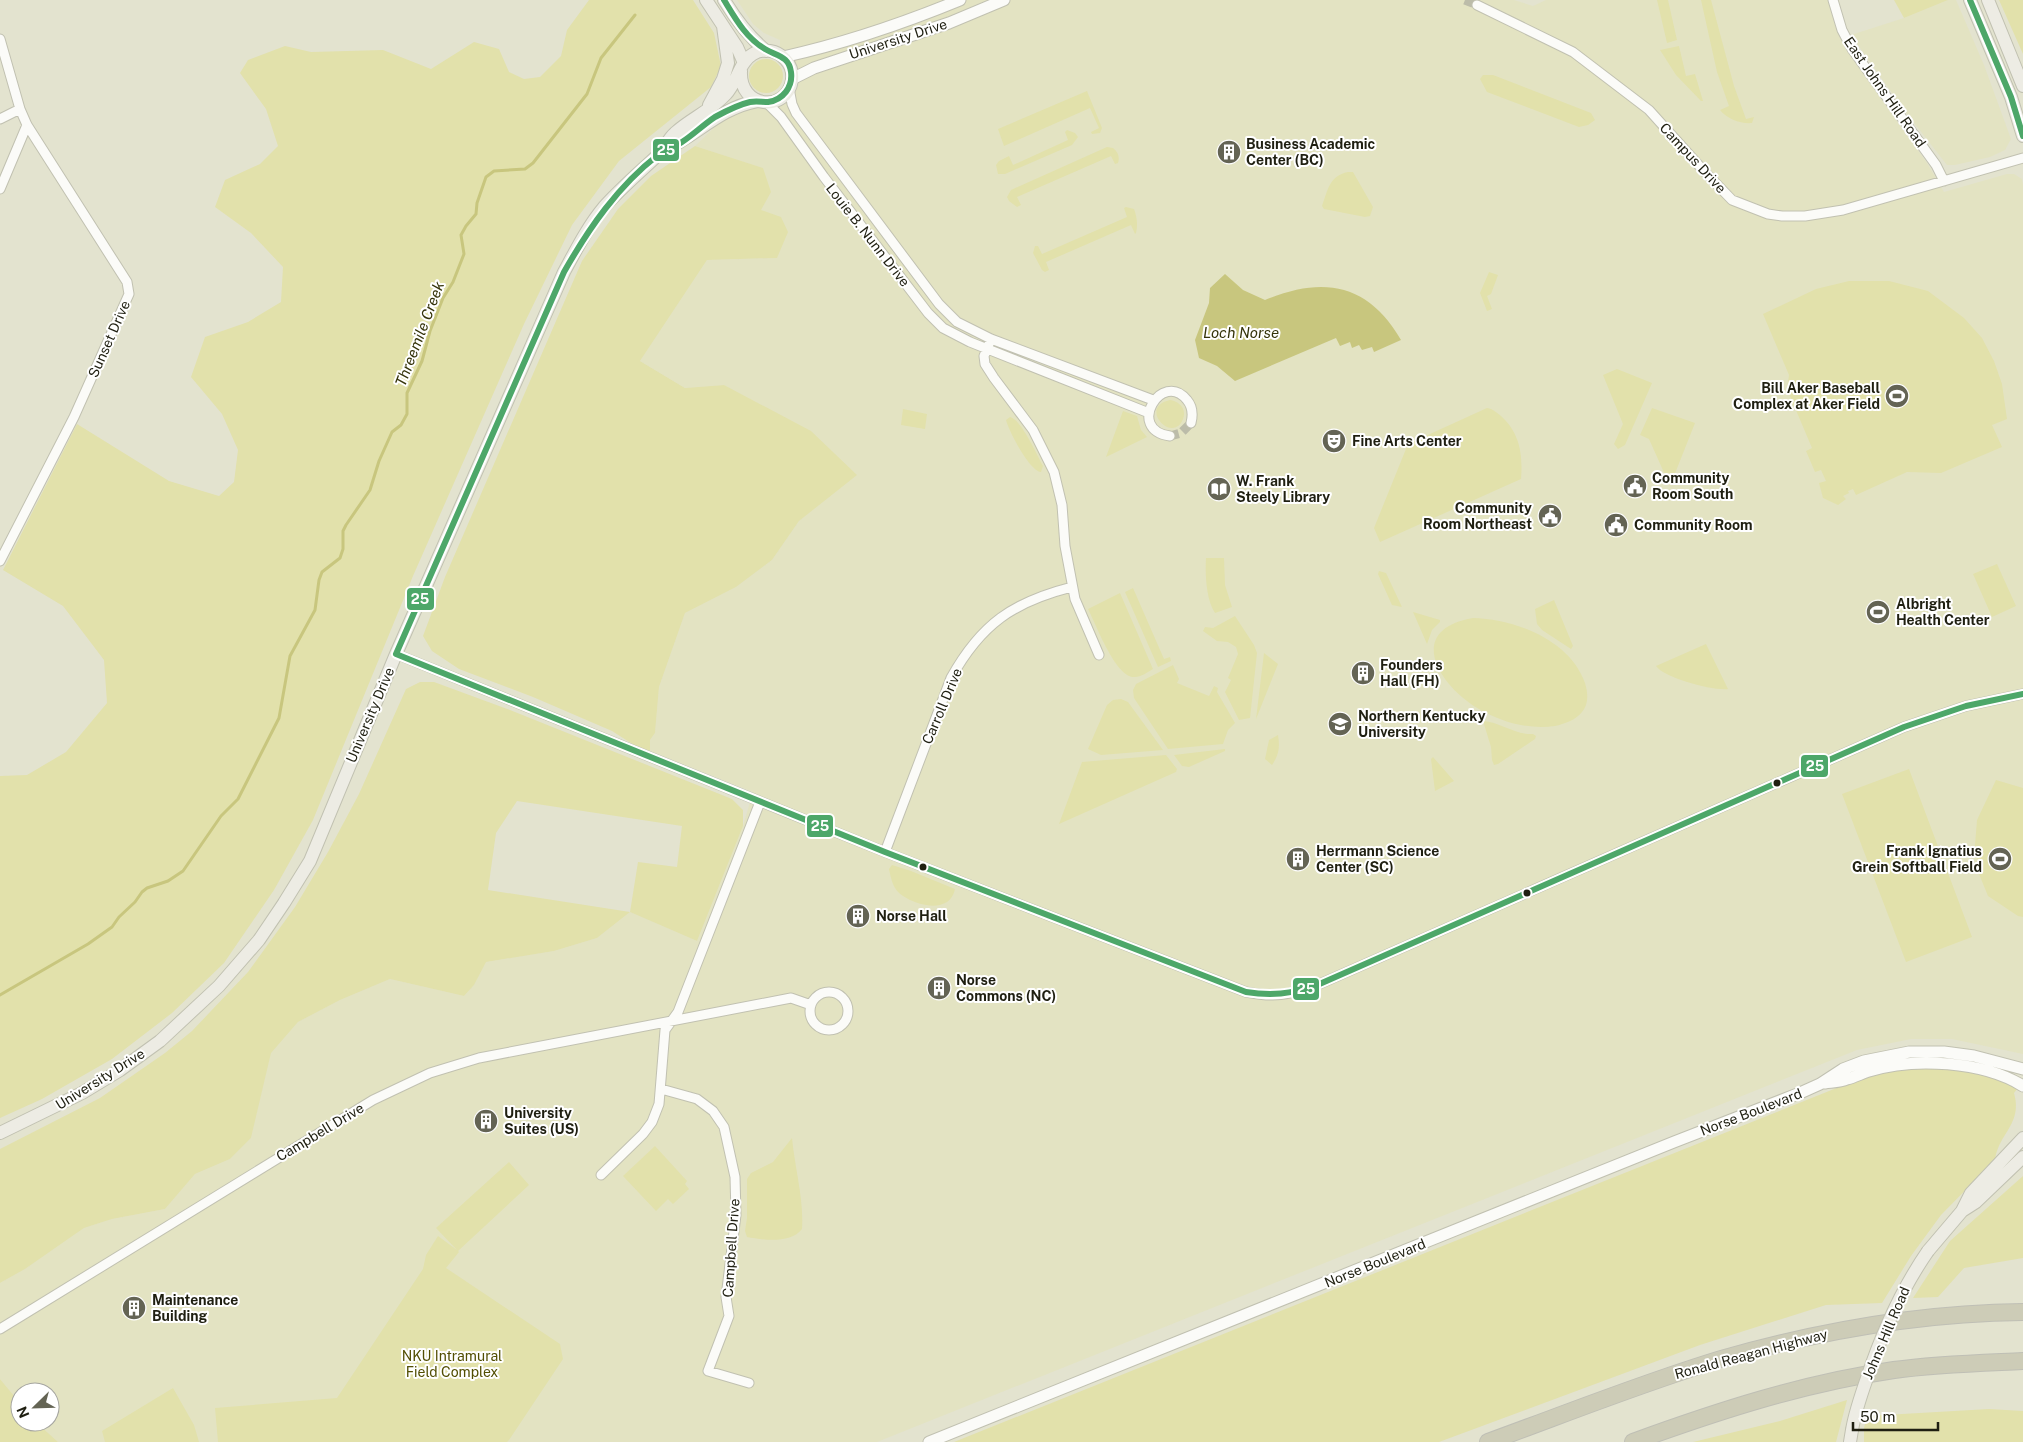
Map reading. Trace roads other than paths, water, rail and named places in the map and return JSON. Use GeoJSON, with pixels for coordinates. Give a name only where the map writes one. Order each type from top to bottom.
{"type":"FeatureCollection","features":[{"type":"Feature","properties":{"kind":"highway","name":"Ronald Reagan Highway"},"geometry":{"type":"LineString","coordinates":[[1488,1442],[1670,1376],[1805,1337],[1916,1318],[1982,1312],[2023,1312]]}},
{"type":"Feature","properties":{"kind":"highway"},"geometry":{"type":"LineString","coordinates":[[1633,1442],[1750,1402],[1846,1379],[1894,1370],[1948,1364],[2023,1361]]}},
{"type":"Feature","properties":{"kind":"main road"},"geometry":{"type":"LineString","coordinates":[[706,0],[738,47],[742,67],[740,80],[744,89],[749,96],[761,102]]}},
{"type":"Feature","properties":{"kind":"main road"},"geometry":{"type":"LineString","coordinates":[[724,0],[751,39],[766,51]]}},
{"type":"Feature","properties":{"kind":"main road"},"geometry":{"type":"LineString","coordinates":[[1970,0],[2011,97],[2023,136]]}},
{"type":"Feature","properties":{"kind":"main road"},"geometry":{"type":"LineString","coordinates":[[1988,0],[2023,86]]}},
{"type":"Feature","properties":{"kind":"main road"},"geometry":{"type":"LineString","coordinates":[[706,110],[723,79],[728,63],[723,26]]}},
{"type":"Feature","properties":{"kind":"main road"},"geometry":{"type":"LineString","coordinates":[[742,67],[754,54],[766,51],[775,52],[789,64],[790,83]]}},
{"type":"Feature","properties":{"kind":"main road","name":"University Drive"},"geometry":{"type":"LineString","coordinates":[[0,1133],[82,1093],[145,1052],[187,1017],[219,986],[254,946],[284,903],[310,861],[396,654],[564,272],[582,240],[603,209],[625,185],[660,153],[674,134],[725,96],[742,67]]}},
{"type":"Feature","properties":{"kind":"main road","name":"University Drive"},"geometry":{"type":"LineString","coordinates":[[660,153],[680,143],[717,116],[737,105],[780,98],[790,83]]}},
{"type":"Feature","properties":{"kind":"main road","name":"Johns Hill Road"},"geometry":{"type":"LineString","coordinates":[[1851,1436],[1854,1416],[1873,1358],[1902,1292],[1928,1251],[1962,1211],[1971,1193],[2023,1138]]}},
{"type":"Feature","properties":{"kind":"main road","name":"Johns Hill Road"},"geometry":{"type":"LineString","coordinates":[[1962,1211],[1976,1202],[2023,1157]]}},
{"type":"Feature","properties":{"kind":"street","name":"University Drive"},"geometry":{"type":"LineString","coordinates":[[783,57],[907,20],[960,0]]}},
{"type":"Feature","properties":{"kind":"street","name":"University Drive"},"geometry":{"type":"LineString","coordinates":[[790,83],[830,62],[949,22],[1004,0]]}},
{"type":"Feature","properties":{"kind":"street","name":"East Johns Hill Road"},"geometry":{"type":"LineString","coordinates":[[1833,0],[1842,30],[1852,49],[1936,165],[1944,181]]}},
{"type":"Feature","properties":{"kind":"street","name":"Campus Drive"},"geometry":{"type":"LineString","coordinates":[[1477,5],[1572,52],[1650,110],[1732,200],[1782,216],[1820,215],[1873,202],[2023,158]]}},
{"type":"Feature","properties":{"kind":"street","name":"Sunset Drive"},"geometry":{"type":"LineString","coordinates":[[0,39],[20,109],[27,125],[127,282],[129,294],[74,417],[0,561]]}},
{"type":"Feature","properties":{"kind":"street","name":"Louie B. Nunn Drive"},"geometry":{"type":"LineString","coordinates":[[790,83],[792,104],[796,113],[939,304],[956,322],[991,339],[1153,400]]}},
{"type":"Feature","properties":{"kind":"street","name":"Louie B. Nunn Drive"},"geometry":{"type":"LineString","coordinates":[[761,102],[781,117],[824,177],[928,313],[943,328],[970,342],[1149,413]]}},
{"type":"Feature","properties":{"kind":"street"},"geometry":{"type":"LineString","coordinates":[[0,119],[20,109]]}},
{"type":"Feature","properties":{"kind":"street"},"geometry":{"type":"LineString","coordinates":[[0,189],[27,125]]}},
{"type":"Feature","properties":{"kind":"street"},"geometry":{"type":"LineString","coordinates":[[991,339],[984,356],[985,364],[1033,430],[1054,472],[1062,505],[1065,546],[1072,587],[1084,624],[1099,655]]}},
{"type":"Feature","properties":{"kind":"street"},"geometry":{"type":"LineString","coordinates":[[1170,436],[1156,431],[1152,426],[1149,413],[1153,400],[1165,393],[1171,392],[1183,396],[1192,409],[1191,423]]}},
{"type":"Feature","properties":{"kind":"street","name":"Carroll Drive"},"geometry":{"type":"LineString","coordinates":[[885,852],[952,678],[964,655],[986,630],[1018,606],[1072,587]]}},
{"type":"Feature","properties":{"kind":"street"},"geometry":{"type":"LineString","coordinates":[[396,654],[885,852],[1246,992],[1266,997],[1289,995],[1324,982],[1904,727],[1966,706],[2023,694]]}},
{"type":"Feature","properties":{"kind":"street"},"geometry":{"type":"LineString","coordinates":[[601,1175],[643,1134],[652,1122],[659,1104],[665,1030],[674,1019],[760,802]]}},
{"type":"Feature","properties":{"kind":"street"},"geometry":{"type":"LineString","coordinates":[[828,991],[834,992],[840,994],[847,1003],[848,1015],[843,1025],[838,1028],[825,1030],[814,1023],[811,1018],[811,1005],[818,995],[828,991]]}},
{"type":"Feature","properties":{"kind":"street","name":"Campbell Drive"},"geometry":{"type":"LineString","coordinates":[[0,1329],[357,1109],[430,1073],[480,1058],[674,1019],[791,998],[811,1005]]}},
{"type":"Feature","properties":{"kind":"street","name":"Norse Boulevard"},"geometry":{"type":"LineString","coordinates":[[929,1442],[1820,1084],[1844,1069],[1864,1061],[1909,1052],[1951,1053],[1974,1056],[2023,1068]]}},
{"type":"Feature","properties":{"kind":"street","name":"Norse Boulevard"},"geometry":{"type":"LineString","coordinates":[[1820,1084],[1848,1080],[1870,1071],[1911,1062],[1968,1066],[2001,1075],[2023,1086]]}},
{"type":"Feature","properties":{"kind":"street","name":"Campbell Drive"},"geometry":{"type":"LineString","coordinates":[[661,1088],[697,1099],[714,1111],[724,1127],[735,1177],[736,1214],[726,1298],[729,1316],[708,1371],[749,1383]]}},
{"type":"Feature","properties":{"kind":"water","name":"Loch Norse"},"geometry":{"type":"Polygon","coordinates":[[[1225,274],[1243,290],[1265,300],[1286,292],[1325,287],[1359,296],[1374,306],[1388,321],[1401,340],[1374,352],[1372,347],[1362,350],[1359,345],[1352,348],[1350,342],[1340,346],[1336,338],[1235,381],[1217,366],[1199,358],[1195,340],[1209,303],[1210,288],[1225,274]]]}},
{"type":"Feature","properties":{"kind":"waterway","name":"Threemile Creek"},"geometry":{"type":"LineString","coordinates":[[0,995],[88,944],[112,927],[147,888],[168,881],[183,871],[221,816],[238,799],[279,718],[290,656],[315,610],[319,580],[322,572],[340,558],[343,549],[343,531],[370,490],[379,461],[392,432],[401,425],[407,414],[407,393],[422,361],[430,331],[443,298],[453,282],[464,254],[461,235],[476,214],[477,203],[486,177],[494,171],[525,169],[533,163],[587,94],[601,58],[635,15]]}},
{"type":"Feature","properties":{"kind":"tunnel"},"geometry":{"type":"LineString","coordinates":[[1465,0],[1477,5]]}},
{"type":"Feature","properties":{"kind":"tunnel"},"geometry":{"type":"LineString","coordinates":[[1170,436],[1181,433],[1191,423]]}},
{"type":"Feature","properties":{"kind":"place","name":"Business Academic Center (BC)"},"geometry":{"type":"Point","coordinates":[1229,152]}},
{"type":"Feature","properties":{"kind":"place","name":"Bill Aker Baseball Complex at Aker Field"},"geometry":{"type":"Point","coordinates":[1897,396]}},
{"type":"Feature","properties":{"kind":"place","name":"Fine Arts Center"},"geometry":{"type":"Point","coordinates":[1334,441]}},
{"type":"Feature","properties":{"kind":"place","name":"Community Room South"},"geometry":{"type":"Point","coordinates":[1635,486]}},
{"type":"Feature","properties":{"kind":"place","name":"W. Frank Steely Library"},"geometry":{"type":"Point","coordinates":[1219,489]}},
{"type":"Feature","properties":{"kind":"place","name":"Community Room Northeast"},"geometry":{"type":"Point","coordinates":[1550,516]}},
{"type":"Feature","properties":{"kind":"place","name":"Community Room"},"geometry":{"type":"Point","coordinates":[1616,525]}},
{"type":"Feature","properties":{"kind":"place","name":"Albright Health Center"},"geometry":{"type":"Point","coordinates":[1878,612]}},
{"type":"Feature","properties":{"kind":"place","name":"Founders Hall (FH)"},"geometry":{"type":"Point","coordinates":[1363,673]}},
{"type":"Feature","properties":{"kind":"place","name":"Northern Kentucky University"},"geometry":{"type":"Point","coordinates":[1340,724]}},
{"type":"Feature","properties":{"kind":"place","name":"Herrmann Science Center (SC)"},"geometry":{"type":"Point","coordinates":[1298,859]}},
{"type":"Feature","properties":{"kind":"place","name":"Frank Ignatius Grein Softball Field"},"geometry":{"type":"Point","coordinates":[2000,859]}},
{"type":"Feature","properties":{"kind":"place","name":"Norse Hall"},"geometry":{"type":"Point","coordinates":[858,916]}},
{"type":"Feature","properties":{"kind":"place","name":"Norse Commons (NC)"},"geometry":{"type":"Point","coordinates":[939,988]}},
{"type":"Feature","properties":{"kind":"place","name":"University Suites (US)"},"geometry":{"type":"Point","coordinates":[486,1121]}},
{"type":"Feature","properties":{"kind":"place","name":"Maintenance Building"},"geometry":{"type":"Point","coordinates":[134,1308]}},
{"type":"Feature","properties":{"kind":"park label","name":"NKU Intramural Field Complex"},"geometry":{"type":"Point","coordinates":[452,1364]}}]}
